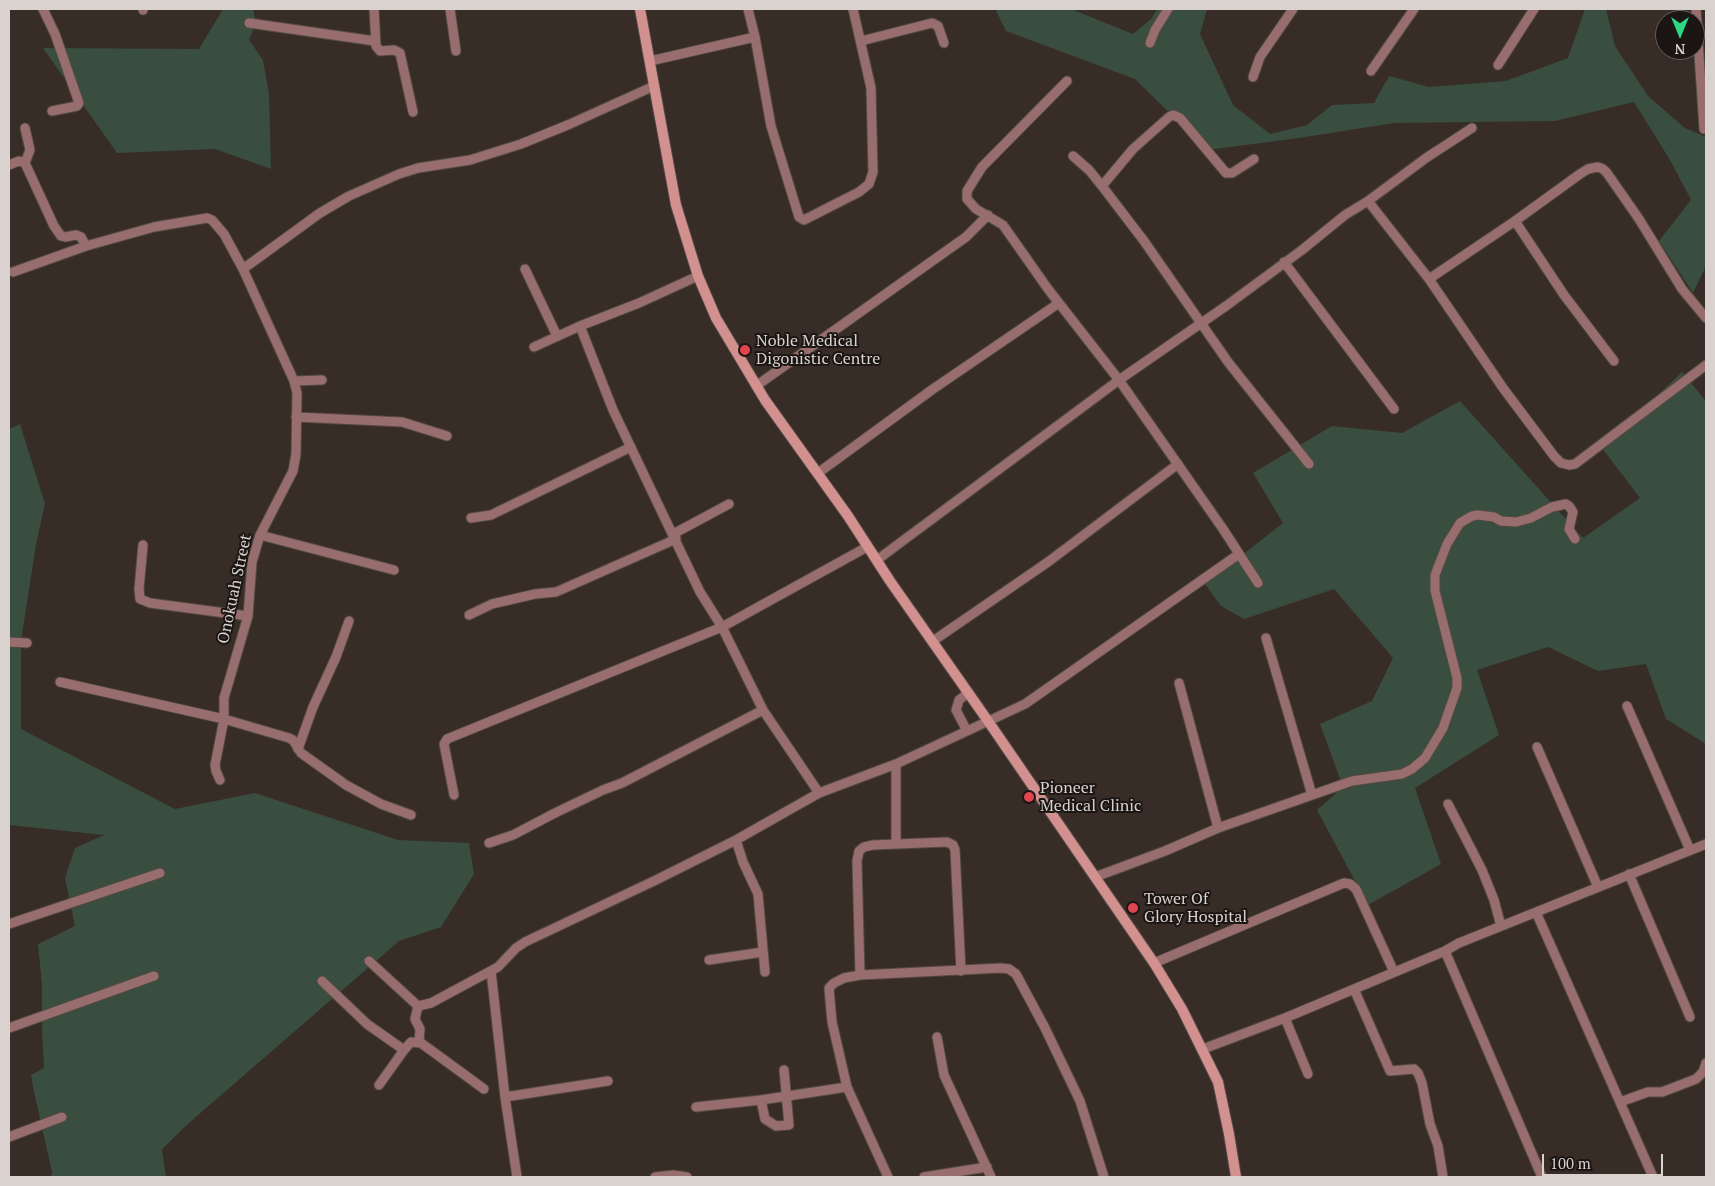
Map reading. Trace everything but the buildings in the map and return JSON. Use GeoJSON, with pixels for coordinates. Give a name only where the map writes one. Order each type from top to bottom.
{"type":"FeatureCollection","features":[{"type":"Feature","properties":{"kind":"street"},"geometry":{"type":"LineString","coordinates":[[42,9],[55,34],[79,103],[77,106],[52,111]]}},
{"type":"Feature","properties":{"kind":"street"},"geometry":{"type":"LineString","coordinates":[[374,9],[376,46],[380,51],[394,50],[400,53],[413,112]]}},
{"type":"Feature","properties":{"kind":"street"},"geometry":{"type":"LineString","coordinates":[[450,9],[456,51]]}},
{"type":"Feature","properties":{"kind":"street"},"geometry":{"type":"LineString","coordinates":[[640,9],[676,205],[698,276],[716,318],[756,386],[818,473],[867,547],[878,560],[968,694],[988,720],[1154,964],[1182,1009],[1218,1082],[1236,1177]]}},
{"type":"Feature","properties":{"kind":"street"},"geometry":{"type":"LineString","coordinates":[[748,9],[771,126],[799,217],[804,220],[859,192],[871,181],[873,172],[871,88],[853,9]]}},
{"type":"Feature","properties":{"kind":"street"},"geometry":{"type":"LineString","coordinates":[[1150,43],[1155,30],[1168,9]]}},
{"type":"Feature","properties":{"kind":"street"},"geometry":{"type":"LineString","coordinates":[[1253,77],[1260,57],[1293,9]]}},
{"type":"Feature","properties":{"kind":"street"},"geometry":{"type":"LineString","coordinates":[[1371,71],[1414,9]]}},
{"type":"Feature","properties":{"kind":"street"},"geometry":{"type":"LineString","coordinates":[[1498,64],[1534,9]]}},
{"type":"Feature","properties":{"kind":"street"},"geometry":{"type":"LineString","coordinates":[[1696,9],[1704,88],[1704,129]]}},
{"type":"Feature","properties":{"kind":"street"},"geometry":{"type":"LineString","coordinates":[[249,23],[375,41]]}},
{"type":"Feature","properties":{"kind":"street"},"geometry":{"type":"LineString","coordinates":[[861,40],[932,23],[938,26],[944,43]]}},
{"type":"Feature","properties":{"kind":"street"},"geometry":{"type":"LineString","coordinates":[[650,61],[755,38]]}},
{"type":"Feature","properties":{"kind":"street"},"geometry":{"type":"LineString","coordinates":[[1067,81],[982,167],[967,191],[967,199],[976,209],[1003,225],[1178,464],[1258,583]]}},
{"type":"Feature","properties":{"kind":"street"},"geometry":{"type":"LineString","coordinates":[[244,269],[320,213],[349,196],[399,174],[418,168],[470,160],[521,144],[654,86]]}},
{"type":"Feature","properties":{"kind":"street"},"geometry":{"type":"LineString","coordinates":[[1102,186],[1133,149],[1169,117],[1174,116],[1180,118],[1226,173],[1232,173],[1254,160]]}},
{"type":"Feature","properties":{"kind":"street"},"geometry":{"type":"LineString","coordinates":[[24,163],[30,150],[25,128]]}},
{"type":"Feature","properties":{"kind":"street"},"geometry":{"type":"LineString","coordinates":[[878,560],[1118,380],[1200,324],[1426,158],[1472,128]]}},
{"type":"Feature","properties":{"kind":"street"},"geometry":{"type":"LineString","coordinates":[[1073,156],[1089,170],[1102,186],[1144,241],[1228,362],[1309,464]]}},
{"type":"Feature","properties":{"kind":"street"},"geometry":{"type":"LineString","coordinates":[[9,165],[19,161],[24,163],[54,226],[61,236],[81,236],[86,246]]}},
{"type":"Feature","properties":{"kind":"street"},"geometry":{"type":"LineString","coordinates":[[1429,279],[1588,169],[1598,167],[1603,169],[1639,219],[1682,289],[1706,318]]}},
{"type":"Feature","properties":{"kind":"street"},"geometry":{"type":"LineString","coordinates":[[1368,201],[1429,279],[1503,388],[1554,456],[1564,464],[1575,464],[1706,365]]}},
{"type":"Feature","properties":{"kind":"street"},"geometry":{"type":"LineString","coordinates":[[756,386],[966,238],[988,216]]}},
{"type":"Feature","properties":{"kind":"street","name":"Onokuah Street"},"geometry":{"type":"LineString","coordinates":[[13,272],[86,246],[154,227],[207,218],[217,224],[244,269],[294,381],[296,394],[296,454],[293,471],[260,535],[252,562],[248,616],[224,698],[224,719],[215,765],[220,780]]}},
{"type":"Feature","properties":{"kind":"street"},"geometry":{"type":"LineString","coordinates":[[1515,221],[1564,295],[1614,361]]}},
{"type":"Feature","properties":{"kind":"street"},"geometry":{"type":"LineString","coordinates":[[1284,262],[1394,408]]}},
{"type":"Feature","properties":{"kind":"street"},"geometry":{"type":"LineString","coordinates":[[525,269],[557,336]]}},
{"type":"Feature","properties":{"kind":"street"},"geometry":{"type":"LineString","coordinates":[[534,347],[698,276]]}},
{"type":"Feature","properties":{"kind":"street"},"geometry":{"type":"LineString","coordinates":[[818,473],[933,390],[1059,303]]}},
{"type":"Feature","properties":{"kind":"street"},"geometry":{"type":"LineString","coordinates":[[580,326],[613,410],[676,538],[700,592],[722,627],[763,710],[819,793]]}},
{"type":"Feature","properties":{"kind":"street"},"geometry":{"type":"LineString","coordinates":[[294,381],[322,380]]}},
{"type":"Feature","properties":{"kind":"street"},"geometry":{"type":"LineString","coordinates":[[296,416],[402,422],[447,436]]}},
{"type":"Feature","properties":{"kind":"street"},"geometry":{"type":"LineString","coordinates":[[471,518],[491,515],[631,447]]}},
{"type":"Feature","properties":{"kind":"street"},"geometry":{"type":"LineString","coordinates":[[933,641],[1048,562],[1178,464]]}},
{"type":"Feature","properties":{"kind":"street"},"geometry":{"type":"LineString","coordinates":[[676,538],[675,533],[730,504]]}},
{"type":"Feature","properties":{"kind":"street"},"geometry":{"type":"LineString","coordinates":[[1094,877],[1165,851],[1218,828],[1312,794],[1352,781],[1402,774],[1412,769],[1425,758],[1443,728],[1457,688],[1457,678],[1435,590],[1435,583],[1440,560],[1460,523],[1472,516],[1478,515],[1501,521],[1516,522],[1531,518],[1552,507],[1566,504],[1573,512],[1569,529],[1575,539]]}},
{"type":"Feature","properties":{"kind":"street"},"geometry":{"type":"LineString","coordinates":[[260,535],[394,570]]}},
{"type":"Feature","properties":{"kind":"street"},"geometry":{"type":"LineString","coordinates":[[469,615],[492,604],[535,594],[556,592],[676,538]]}},
{"type":"Feature","properties":{"kind":"street"},"geometry":{"type":"LineString","coordinates":[[143,545],[139,589],[140,599],[150,603],[248,616]]}},
{"type":"Feature","properties":{"kind":"street"},"geometry":{"type":"LineString","coordinates":[[454,795],[444,744],[447,739],[722,627],[867,547]]}},
{"type":"Feature","properties":{"kind":"street"},"geometry":{"type":"LineString","coordinates":[[418,1006],[431,1003],[491,971],[504,963],[516,948],[525,942],[736,840],[819,793],[896,764],[1025,704],[1239,554]]}},
{"type":"Feature","properties":{"kind":"street"},"geometry":{"type":"LineString","coordinates":[[298,749],[313,707],[336,657],[348,621]]}},
{"type":"Feature","properties":{"kind":"street"},"geometry":{"type":"LineString","coordinates":[[1266,638],[1312,794]]}},
{"type":"Feature","properties":{"kind":"street"},"geometry":{"type":"LineString","coordinates":[[9,642],[27,642]]}},
{"type":"Feature","properties":{"kind":"street"},"geometry":{"type":"LineString","coordinates":[[60,682],[224,719],[289,738],[293,740],[306,757],[346,786],[381,804],[412,815]]}},
{"type":"Feature","properties":{"kind":"street"},"geometry":{"type":"LineString","coordinates":[[1179,683],[1218,828]]}},
{"type":"Feature","properties":{"kind":"street"},"geometry":{"type":"LineString","coordinates":[[967,731],[956,710],[959,700],[968,694]]}},
{"type":"Feature","properties":{"kind":"street"},"geometry":{"type":"LineString","coordinates":[[1627,706],[1690,850]]}},
{"type":"Feature","properties":{"kind":"street"},"geometry":{"type":"LineString","coordinates":[[489,843],[513,835],[603,790],[622,783],[763,710]]}},
{"type":"Feature","properties":{"kind":"street"},"geometry":{"type":"LineString","coordinates":[[1536,747],[1598,886]]}},
{"type":"Feature","properties":{"kind":"street"},"geometry":{"type":"LineString","coordinates":[[896,764],[896,844]]}},
{"type":"Feature","properties":{"kind":"street"},"geometry":{"type":"LineString","coordinates":[[1448,804],[1482,870],[1494,900],[1501,926]]}},
{"type":"Feature","properties":{"kind":"street"},"geometry":{"type":"LineString","coordinates":[[736,840],[743,862],[758,894],[765,972]]}},
{"type":"Feature","properties":{"kind":"street"},"geometry":{"type":"LineString","coordinates":[[860,975],[857,856],[864,848],[896,844],[946,842],[954,847],[961,970]]}},
{"type":"Feature","properties":{"kind":"street"},"geometry":{"type":"LineString","coordinates":[[1203,1049],[1285,1018],[1501,926],[1706,844]]}},
{"type":"Feature","properties":{"kind":"street"},"geometry":{"type":"LineString","coordinates":[[9,924],[160,873]]}},
{"type":"Feature","properties":{"kind":"street"},"geometry":{"type":"LineString","coordinates":[[1630,874],[1690,1017]]}},
{"type":"Feature","properties":{"kind":"street"},"geometry":{"type":"LineString","coordinates":[[1154,964],[1344,883],[1350,884],[1356,889],[1394,972]]}},
{"type":"Feature","properties":{"kind":"street"},"geometry":{"type":"LineString","coordinates":[[1536,912],[1653,1177]]}},
{"type":"Feature","properties":{"kind":"street"},"geometry":{"type":"LineString","coordinates":[[1445,951],[1542,1177]]}},
{"type":"Feature","properties":{"kind":"street"},"geometry":{"type":"LineString","coordinates":[[709,960],[763,952]]}},
{"type":"Feature","properties":{"kind":"street"},"geometry":{"type":"LineString","coordinates":[[369,961],[418,1006]]}},
{"type":"Feature","properties":{"kind":"street"},"geometry":{"type":"LineString","coordinates":[[888,1177],[847,1087],[832,1022],[829,991],[834,983],[844,978],[860,975],[1000,968],[1009,969],[1016,974],[1080,1101],[1104,1177]]}},
{"type":"Feature","properties":{"kind":"street"},"geometry":{"type":"LineString","coordinates":[[491,971],[505,1097],[517,1177]]}},
{"type":"Feature","properties":{"kind":"street"},"geometry":{"type":"LineString","coordinates":[[9,1028],[154,976]]}},
{"type":"Feature","properties":{"kind":"street"},"geometry":{"type":"LineString","coordinates":[[322,981],[367,1024],[404,1050]]}},
{"type":"Feature","properties":{"kind":"street"},"geometry":{"type":"LineString","coordinates":[[1354,989],[1390,1070],[1414,1069],[1418,1073],[1422,1083],[1430,1124],[1438,1146],[1443,1177]]}},
{"type":"Feature","properties":{"kind":"street"},"geometry":{"type":"LineString","coordinates":[[418,1006],[415,1018],[420,1029],[419,1042]]}},
{"type":"Feature","properties":{"kind":"street"},"geometry":{"type":"LineString","coordinates":[[1285,1018],[1308,1074]]}},
{"type":"Feature","properties":{"kind":"street"},"geometry":{"type":"LineString","coordinates":[[937,1037],[944,1075],[991,1177]]}},
{"type":"Feature","properties":{"kind":"street"},"geometry":{"type":"LineString","coordinates":[[379,1085],[411,1042],[419,1042],[484,1089]]}},
{"type":"Feature","properties":{"kind":"street"},"geometry":{"type":"LineString","coordinates":[[1620,1102],[1648,1092],[1662,1092],[1696,1079],[1703,1072],[1706,1063]]}},
{"type":"Feature","properties":{"kind":"street"},"geometry":{"type":"LineString","coordinates":[[761,1100],[765,1119],[776,1126],[789,1125],[784,1070]]}},
{"type":"Feature","properties":{"kind":"street"},"geometry":{"type":"LineString","coordinates":[[505,1097],[608,1081]]}},
{"type":"Feature","properties":{"kind":"street"},"geometry":{"type":"LineString","coordinates":[[696,1107],[761,1100],[847,1087]]}},
{"type":"Feature","properties":{"kind":"street"},"geometry":{"type":"LineString","coordinates":[[9,1137],[62,1117]]}},
{"type":"Feature","properties":{"kind":"street"},"geometry":{"type":"LineString","coordinates":[[924,1177],[987,1167]]}},
{"type":"Feature","properties":{"kind":"street"},"geometry":{"type":"LineString","coordinates":[[656,1177],[673,1175],[687,1177]]}},
{"type":"Feature","properties":{"kind":"green space"},"geometry":{"type":"Polygon","coordinates":[[[223,9],[253,9],[256,23],[249,40],[263,60],[269,94],[271,169],[215,149],[117,153],[43,48],[199,49],[223,9]]]}},
{"type":"Feature","properties":{"kind":"green space"},"geometry":{"type":"Polygon","coordinates":[[[998,9],[1071,9],[1133,34],[1151,19],[1157,9],[1207,9],[1200,34],[1233,105],[1270,134],[1307,125],[1332,105],[1374,103],[1389,76],[1429,87],[1506,81],[1568,58],[1585,9],[1606,9],[1615,46],[1648,96],[1685,128],[1706,137],[1706,266],[1693,293],[1659,241],[1691,200],[1670,160],[1634,102],[1555,121],[1394,123],[1207,150],[1135,79],[1006,31],[996,11],[998,9]]]}},
{"type":"Feature","properties":{"kind":"green space"},"geometry":{"type":"Polygon","coordinates":[[[1682,372],[1706,401],[1706,744],[1666,719],[1646,664],[1598,671],[1548,647],[1477,670],[1499,735],[1415,788],[1441,864],[1368,905],[1317,810],[1343,787],[1320,724],[1372,701],[1393,658],[1334,589],[1244,619],[1221,606],[1205,584],[1283,523],[1253,473],[1332,426],[1402,433],[1460,401],[1583,538],[1640,498],[1602,448],[1682,372]]]}},
{"type":"Feature","properties":{"kind":"green space"},"geometry":{"type":"Polygon","coordinates":[[[20,424],[45,504],[36,544],[21,641],[21,729],[175,809],[255,793],[398,840],[469,843],[474,874],[441,927],[399,941],[190,1122],[162,1149],[166,1177],[51,1177],[52,1172],[34,1092],[31,1075],[44,1068],[42,985],[38,944],[75,926],[65,878],[75,848],[104,835],[9,825],[9,429],[20,424]]]}},
{"type":"Feature","properties":{"kind":"place","name":"Noble Medical Digonistic Centre"},"geometry":{"type":"Point","coordinates":[745,350]}},
{"type":"Feature","properties":{"kind":"place","name":"Pioneer Medical Clinic"},"geometry":{"type":"Point","coordinates":[1029,797]}},
{"type":"Feature","properties":{"kind":"place","name":"Tower Of Glory Hospital"},"geometry":{"type":"Point","coordinates":[1133,908]}}]}
